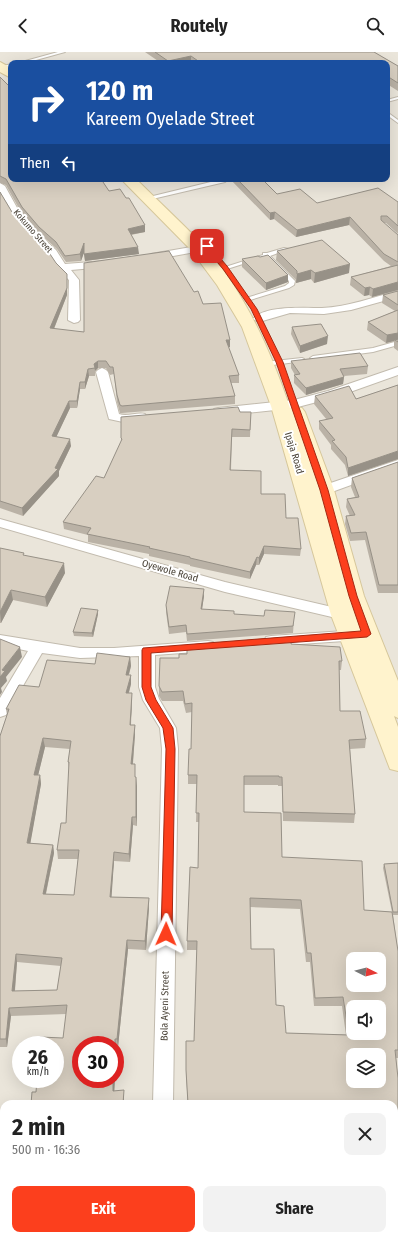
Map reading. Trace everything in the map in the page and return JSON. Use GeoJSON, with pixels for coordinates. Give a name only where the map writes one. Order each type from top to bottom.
{"type":"FeatureCollection","features":[{"type":"Feature","properties":{"kind":"main road","name":"Ipaja Road"},"geometry":{"type":"LineString","coordinates":[[132,182],[153,198],[207,246],[228,278],[241,310],[272,363]]}},
{"type":"Feature","properties":{"kind":"main road","name":"Ipaja Road"},"geometry":{"type":"LineString","coordinates":[[142,182],[153,198],[197,249],[248,299],[258,319],[287,405],[324,490],[353,596],[360,630],[393,733],[398,762]]}},
{"type":"Feature","properties":{"kind":"main road","name":"Ipaja Road"},"geometry":{"type":"LineString","coordinates":[[287,405],[342,615],[360,630],[398,709]]}},
{"type":"Feature","properties":{"kind":"street","name":"Kokumo Street"},"geometry":{"type":"LineString","coordinates":[[0,186],[17,216],[35,237],[52,252],[62,267],[74,280],[74,320]]}},
{"type":"Feature","properties":{"kind":"street"},"geometry":{"type":"LineString","coordinates":[[144,258],[197,249]]}},
{"type":"Feature","properties":{"kind":"street"},"geometry":{"type":"LineString","coordinates":[[62,267],[114,262]]}},
{"type":"Feature","properties":{"kind":"street"},"geometry":{"type":"LineString","coordinates":[[258,319],[290,310],[324,311],[351,307],[398,294]]}},
{"type":"Feature","properties":{"kind":"street"},"geometry":{"type":"LineString","coordinates":[[206,413],[287,405],[332,394],[398,371]]}},
{"type":"Feature","properties":{"kind":"street"},"geometry":{"type":"LineString","coordinates":[[102,372],[112,416],[122,419],[153,416]]}},
{"type":"Feature","properties":{"kind":"street"},"geometry":{"type":"LineString","coordinates":[[324,490],[398,464]]}},
{"type":"Feature","properties":{"kind":"street","name":"Oyewole Road"},"geometry":{"type":"LineString","coordinates":[[0,523],[225,587],[342,615]]}},
{"type":"Feature","properties":{"kind":"street"},"geometry":{"type":"LineString","coordinates":[[256,642],[360,630]]}},
{"type":"Feature","properties":{"kind":"street"},"geometry":{"type":"LineString","coordinates":[[0,640],[80,653],[114,653],[225,644]]}},
{"type":"Feature","properties":{"kind":"street"},"geometry":{"type":"LineString","coordinates":[[0,711],[38,647]]}},
{"type":"Feature","properties":{"kind":"street","name":"Bola Ayeni Street"},"geometry":{"type":"LineString","coordinates":[[147,650],[147,687],[151,700],[168,728],[170,749],[163,1100]]}},
{"type":"Feature","properties":{"kind":"lane"},"geometry":{"type":"LineString","coordinates":[[30,60],[52,53],[63,52]]}},
{"type":"Feature","properties":{"kind":"lane"},"geometry":{"type":"LineString","coordinates":[[390,115],[398,122]]}},
{"type":"Feature","properties":{"kind":"lane"},"geometry":{"type":"LineString","coordinates":[[153,198],[219,182]]}},
{"type":"Feature","properties":{"kind":"lane"},"geometry":{"type":"LineString","coordinates":[[228,278],[265,254],[295,247]]}},
{"type":"Feature","properties":{"kind":"lane"},"geometry":{"type":"LineString","coordinates":[[248,299],[268,292],[288,288],[292,284],[292,280],[265,254]]}},
{"type":"Feature","properties":{"kind":"lane"},"geometry":{"type":"LineString","coordinates":[[272,363],[373,350],[398,342]]}},
{"type":"Feature","properties":{"kind":"shaded area"},"geometry":{"type":"Polygon","coordinates":[[[0,52],[398,52],[398,1100],[0,1100],[0,52]]]}},
{"type":"Feature","properties":{"kind":"building"},"geometry":{"type":"Polygon","coordinates":[[[155,52],[374,52],[388,60],[197,60],[191,56],[167,60],[155,52]]]}},
{"type":"Feature","properties":{"kind":"building"},"geometry":{"type":"Polygon","coordinates":[[[390,61],[398,66],[398,83],[390,78],[390,61]]]}},
{"type":"Feature","properties":{"kind":"building"},"geometry":{"type":"Polygon","coordinates":[[[0,77],[8,85],[8,182],[103,182],[109,191],[120,189],[126,198],[129,198],[145,225],[128,229],[138,247],[84,254],[84,243],[80,254],[65,256],[56,242],[39,227],[22,207],[6,179],[0,176],[0,77]]]}},
{"type":"Feature","properties":{"kind":"building"},"geometry":{"type":"Polygon","coordinates":[[[240,182],[265,182],[277,194],[300,189],[317,203],[378,188],[398,202],[398,226],[387,216],[381,216],[381,220],[398,235],[398,262],[384,254],[350,217],[297,230],[275,212],[270,213],[240,182]]]}},
{"type":"Feature","properties":{"kind":"building"},"geometry":{"type":"Polygon","coordinates":[[[0,192],[12,212],[29,233],[46,248],[56,263],[67,274],[67,288],[50,328],[84,332],[84,263],[169,251],[194,292],[198,291],[203,304],[221,303],[230,340],[226,340],[239,375],[229,376],[235,396],[122,406],[120,405],[117,395],[113,367],[110,367],[106,361],[98,361],[94,364],[95,368],[88,369],[85,382],[80,382],[77,401],[69,401],[52,436],[70,439],[55,468],[58,469],[22,508],[0,501],[0,192]]]}},
{"type":"Feature","properties":{"kind":"building"},"geometry":{"type":"Polygon","coordinates":[[[322,240],[350,264],[315,273],[311,270],[297,274],[297,271],[277,251],[322,240]]]}},
{"type":"Feature","properties":{"kind":"building"},"geometry":{"type":"Polygon","coordinates":[[[268,255],[288,275],[266,283],[242,259],[268,255]]]}},
{"type":"Feature","properties":{"kind":"building"},"geometry":{"type":"Polygon","coordinates":[[[398,265],[398,282],[373,289],[370,287],[365,288],[351,277],[398,265]]]}},
{"type":"Feature","properties":{"kind":"building"},"geometry":{"type":"Polygon","coordinates":[[[398,291],[398,305],[383,295],[398,291]]]}},
{"type":"Feature","properties":{"kind":"building"},"geometry":{"type":"Polygon","coordinates":[[[398,310],[398,333],[387,335],[368,322],[398,310]]]}},
{"type":"Feature","properties":{"kind":"building"},"geometry":{"type":"Polygon","coordinates":[[[321,324],[328,336],[300,346],[292,327],[321,324]]]}},
{"type":"Feature","properties":{"kind":"building"},"geometry":{"type":"Polygon","coordinates":[[[360,353],[368,366],[340,369],[344,377],[306,388],[294,375],[300,374],[291,361],[360,353]]]}},
{"type":"Feature","properties":{"kind":"building"},"geometry":{"type":"Polygon","coordinates":[[[398,385],[398,451],[348,468],[346,457],[332,441],[335,440],[319,421],[333,418],[315,396],[349,386],[356,399],[398,385]]]}},
{"type":"Feature","properties":{"kind":"building"},"geometry":{"type":"Polygon","coordinates":[[[238,407],[240,412],[251,412],[250,430],[232,429],[230,470],[261,471],[261,494],[285,494],[286,518],[298,518],[301,549],[264,546],[259,558],[257,557],[250,572],[149,548],[150,547],[87,534],[91,528],[63,522],[96,476],[104,478],[122,439],[121,417],[238,407]]]}},
{"type":"Feature","properties":{"kind":"building"},"geometry":{"type":"Polygon","coordinates":[[[398,462],[398,585],[379,585],[366,532],[351,533],[346,516],[355,515],[347,499],[359,497],[352,478],[398,462]]]}},
{"type":"Feature","properties":{"kind":"building"},"geometry":{"type":"Polygon","coordinates":[[[0,548],[24,553],[23,555],[64,563],[45,597],[11,590],[0,612],[0,548]]]}},
{"type":"Feature","properties":{"kind":"building"},"geometry":{"type":"Polygon","coordinates":[[[170,586],[204,589],[201,609],[234,611],[234,614],[264,616],[265,610],[295,612],[293,626],[187,634],[186,625],[169,627],[166,605],[170,586]]]}},
{"type":"Feature","properties":{"kind":"building"},"geometry":{"type":"Polygon","coordinates":[[[81,608],[98,610],[92,633],[73,632],[81,608]]]}},
{"type":"Feature","properties":{"kind":"building"},"geometry":{"type":"Polygon","coordinates":[[[292,637],[291,644],[340,647],[342,661],[339,661],[340,711],[360,711],[366,739],[349,740],[355,814],[283,812],[282,777],[279,776],[244,776],[244,812],[281,813],[282,857],[362,861],[364,910],[392,912],[398,951],[398,1050],[395,1050],[398,1078],[398,1100],[188,1100],[186,1041],[194,1041],[197,941],[187,941],[190,867],[198,868],[199,813],[196,813],[197,775],[188,775],[189,749],[191,749],[192,703],[185,704],[183,691],[162,692],[159,686],[160,658],[179,658],[179,654],[187,654],[187,645],[292,637]],[[250,898],[251,949],[274,949],[276,1005],[284,1006],[286,1033],[346,1035],[346,1040],[386,1040],[386,1000],[346,1000],[346,1016],[343,997],[315,998],[311,953],[307,953],[301,900],[250,898]]]}},
{"type":"Feature","properties":{"kind":"building"},"geometry":{"type":"Polygon","coordinates":[[[0,639],[20,647],[2,670],[5,671],[0,677],[0,639]]]}},
{"type":"Feature","properties":{"kind":"building"},"geometry":{"type":"Polygon","coordinates":[[[97,653],[130,657],[126,675],[131,675],[126,693],[132,693],[130,725],[135,725],[131,764],[135,764],[136,817],[132,817],[129,854],[114,852],[110,897],[149,898],[145,941],[127,940],[117,1036],[72,1036],[72,1088],[113,1088],[113,1091],[124,1090],[123,1100],[31,1100],[32,1092],[36,1092],[36,1088],[64,1088],[63,1036],[67,1005],[9,1008],[6,1039],[0,1039],[0,736],[9,709],[6,709],[19,685],[39,687],[47,660],[95,664],[97,653]],[[43,738],[34,775],[40,775],[27,843],[53,845],[43,894],[74,895],[79,850],[57,850],[61,823],[66,823],[68,762],[71,741],[43,738]],[[16,954],[12,991],[57,990],[62,958],[16,954]]]}},
{"type":"Feature","properties":{"kind":"building"},"geometry":{"type":"Polygon","coordinates":[[[398,863],[398,912],[393,912],[384,864],[398,863]]]}},
{"type":"Feature","properties":{"kind":"route"},"geometry":{"type":"LineString","coordinates":[[166,934],[170,749],[168,728],[151,700],[147,687],[147,650],[367,634],[353,596],[324,490],[279,362],[248,299],[207,246]]}}]}
